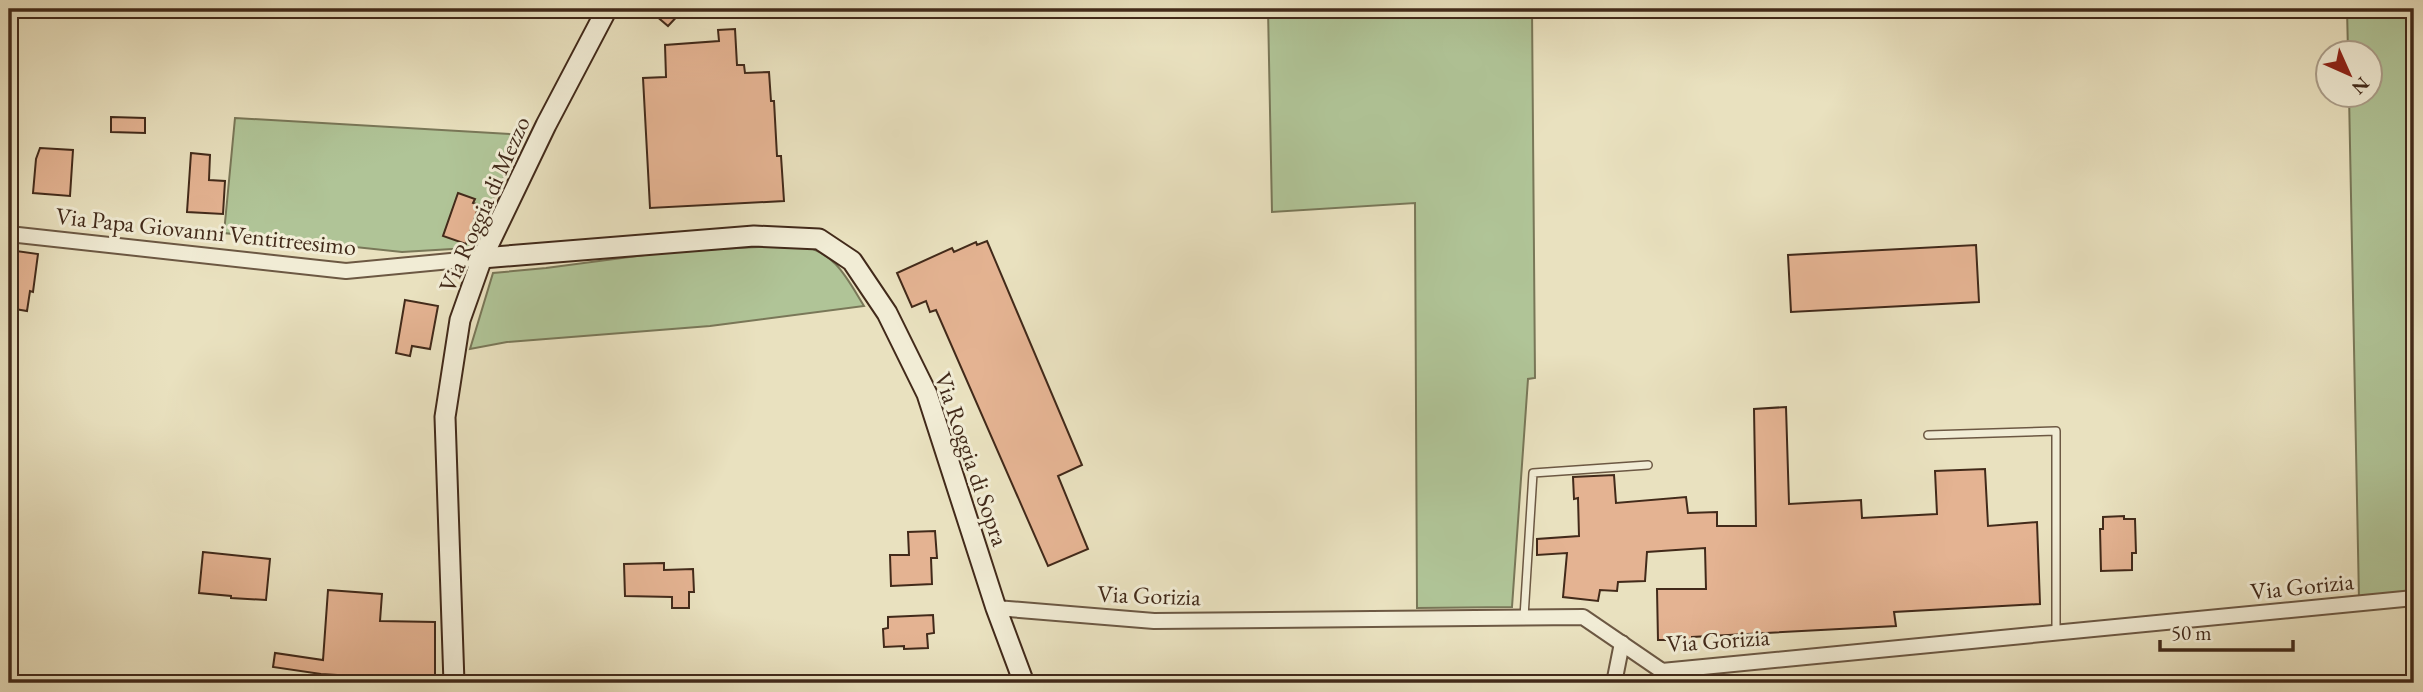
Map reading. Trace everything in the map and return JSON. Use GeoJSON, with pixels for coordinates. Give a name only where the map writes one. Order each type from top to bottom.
{"type":"FeatureCollection","features":[{"type":"Feature","properties":{"kind":"street","name":"Via Roggia di Mezzo"},"geometry":{"type":"LineString","coordinates":[[454,683],[445,417],[460,320],[482,258],[546,125],[607,9]]}},
{"type":"Feature","properties":{"kind":"street","name":"Via Papa Giovanni Ventitreesimo"},"geometry":{"type":"LineString","coordinates":[[9,234],[346,271],[482,258]]}},
{"type":"Feature","properties":{"kind":"street","name":"Via Roggia di Sopra"},"geometry":{"type":"LineString","coordinates":[[482,258],[754,236],[819,239],[852,261],[887,313],[927,394],[996,608],[1024,683]]}},
{"type":"Feature","properties":{"kind":"street","name":"Via Gorizia"},"geometry":{"type":"LineString","coordinates":[[996,608],[1154,621],[1584,617],[1662,671],[2414,598]]}},
{"type":"Feature","properties":{"kind":"street"},"geometry":{"type":"LineString","coordinates":[[1614,683],[1622,643]]}},
{"type":"Feature","properties":{"kind":"lane"},"geometry":{"type":"LineString","coordinates":[[1928,435],[2056,431],[2056,632]]}},
{"type":"Feature","properties":{"kind":"lane"},"geometry":{"type":"LineString","coordinates":[[1524,617],[1533,473],[1648,465]]}},
{"type":"Feature","properties":{"kind":"green space"},"geometry":{"type":"Polygon","coordinates":[[[1268,9],[1532,9],[1535,378],[1528,379],[1512,607],[1417,608],[1415,203],[1272,212],[1268,9]]]}},
{"type":"Feature","properties":{"kind":"green space"},"geometry":{"type":"Polygon","coordinates":[[[2347,9],[2414,9],[2414,594],[2359,600],[2349,108],[2384,108],[2384,38],[2348,38],[2347,9]]]}},
{"type":"Feature","properties":{"kind":"green space"},"geometry":{"type":"Polygon","coordinates":[[[235,118],[525,135],[469,248],[402,252],[224,233],[235,118]]]}},
{"type":"Feature","properties":{"kind":"green space"},"geometry":{"type":"Polygon","coordinates":[[[800,245],[831,260],[864,306],[710,326],[507,342],[470,349],[493,273],[675,251],[800,245]]]}},
{"type":"Feature","properties":{"kind":"building"},"geometry":{"type":"Polygon","coordinates":[[[648,9],[684,9],[668,26],[648,9]]]}},
{"type":"Feature","properties":{"kind":"building"},"geometry":{"type":"Polygon","coordinates":[[[735,29],[737,65],[744,65],[745,73],[769,72],[771,101],[774,101],[777,156],[781,156],[784,201],[650,208],[643,78],[666,77],[665,45],[719,41],[718,30],[735,29]]]}},
{"type":"Feature","properties":{"kind":"building"},"geometry":{"type":"Polygon","coordinates":[[[111,117],[145,118],[145,133],[111,132],[111,117]]]}},
{"type":"Feature","properties":{"kind":"building"},"geometry":{"type":"Polygon","coordinates":[[[40,148],[73,150],[70,196],[33,193],[36,159],[40,148]]]}},
{"type":"Feature","properties":{"kind":"building"},"geometry":{"type":"Polygon","coordinates":[[[191,153],[210,155],[209,180],[225,181],[223,214],[187,212],[191,153]]]}},
{"type":"Feature","properties":{"kind":"building"},"geometry":{"type":"Polygon","coordinates":[[[458,193],[475,199],[473,203],[479,205],[466,244],[443,236],[458,193]]]}},
{"type":"Feature","properties":{"kind":"building"},"geometry":{"type":"Polygon","coordinates":[[[987,241],[1082,465],[1058,476],[1088,549],[1048,566],[936,310],[930,312],[926,301],[912,307],[897,273],[952,248],[954,252],[976,242],[977,245],[987,241]]]}},
{"type":"Feature","properties":{"kind":"building"},"geometry":{"type":"Polygon","coordinates":[[[1976,245],[1979,302],[1791,312],[1788,255],[1976,245]]]}},
{"type":"Feature","properties":{"kind":"building"},"geometry":{"type":"Polygon","coordinates":[[[9,250],[38,254],[33,292],[30,291],[27,311],[9,308],[9,250]]]}},
{"type":"Feature","properties":{"kind":"building"},"geometry":{"type":"Polygon","coordinates":[[[405,300],[438,306],[430,349],[412,346],[410,356],[396,353],[405,300]]]}},
{"type":"Feature","properties":{"kind":"building"},"geometry":{"type":"Polygon","coordinates":[[[1786,407],[1789,504],[1861,500],[1862,518],[1937,514],[1935,471],[1985,469],[1988,526],[2037,522],[2040,604],[1894,612],[1896,626],[1658,640],[1657,589],[1706,589],[1705,548],[1647,552],[1645,581],[1618,582],[1617,591],[1600,590],[1598,601],[1563,597],[1567,553],[1537,555],[1537,539],[1579,536],[1578,498],[1574,499],[1573,477],[1614,475],[1616,503],[1686,497],[1688,513],[1717,512],[1717,526],[1756,526],[1754,409],[1786,407]]]}},
{"type":"Feature","properties":{"kind":"building"},"geometry":{"type":"Polygon","coordinates":[[[2124,516],[2124,519],[2135,519],[2136,553],[2132,553],[2132,570],[2101,571],[2100,529],[2103,529],[2103,517],[2124,516]]]}},
{"type":"Feature","properties":{"kind":"building"},"geometry":{"type":"Polygon","coordinates":[[[935,531],[937,558],[931,558],[932,584],[891,586],[890,555],[909,555],[908,532],[935,531]]]}},
{"type":"Feature","properties":{"kind":"building"},"geometry":{"type":"Polygon","coordinates":[[[203,552],[270,559],[266,600],[199,593],[203,552]]]}},
{"type":"Feature","properties":{"kind":"building"},"geometry":{"type":"Polygon","coordinates":[[[664,563],[664,570],[693,569],[694,592],[689,592],[689,608],[672,608],[672,597],[625,596],[624,564],[664,563]]]}},
{"type":"Feature","properties":{"kind":"building"},"geometry":{"type":"Polygon","coordinates":[[[328,590],[382,594],[380,621],[435,622],[435,681],[321,674],[273,667],[275,653],[323,660],[328,590]]]}},
{"type":"Feature","properties":{"kind":"building"},"geometry":{"type":"Polygon","coordinates":[[[933,615],[934,633],[927,634],[928,648],[884,647],[883,629],[888,628],[888,617],[933,615]]]}}]}
